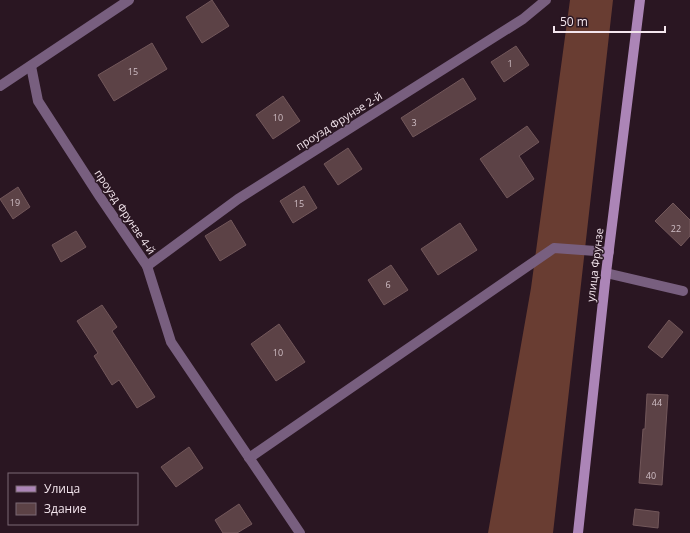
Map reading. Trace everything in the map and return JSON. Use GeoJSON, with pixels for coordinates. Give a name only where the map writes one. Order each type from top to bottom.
{"type":"FeatureCollection","features":[{"type":"Feature","properties":{"kind":"street"},"geometry":{"type":"LineString","coordinates":[[0,86],[129,0]]}},
{"type":"Feature","properties":{"kind":"street","name":"проузд Фрунзе 2-й"},"geometry":{"type":"LineString","coordinates":[[147,266],[238,199],[523,19],[546,0]]}},
{"type":"Feature","properties":{"kind":"street","name":"улица Фрунзе"},"geometry":{"type":"LineString","coordinates":[[578,533],[606,273],[640,0]]}},
{"type":"Feature","properties":{"kind":"street","name":"проузд Фрунзе 4-й"},"geometry":{"type":"LineString","coordinates":[[32,66],[38,101],[147,266],[170,342],[300,533]]}},
{"type":"Feature","properties":{"kind":"street"},"geometry":{"type":"LineString","coordinates":[[249,458],[554,248],[609,252]]}},
{"type":"Feature","properties":{"kind":"street"},"geometry":{"type":"LineString","coordinates":[[606,273],[688,291]]}},
{"type":"Feature","properties":{"kind":"shaded area"},"geometry":{"type":"Polygon","coordinates":[[[570,0],[613,0],[553,533],[488,533],[531,288],[570,0]]]}},
{"type":"Feature","properties":{"kind":"building"},"geometry":{"type":"Polygon","coordinates":[[[212,0],[229,26],[202,43],[186,17],[212,0]]]}},
{"type":"Feature","properties":{"kind":"building"},"geometry":{"type":"Polygon","coordinates":[[[152,43],[167,69],[114,101],[98,75],[152,43]]]}},
{"type":"Feature","properties":{"kind":"building"},"geometry":{"type":"Polygon","coordinates":[[[516,46],[529,65],[504,82],[491,62],[516,46]]]}},
{"type":"Feature","properties":{"kind":"building"},"geometry":{"type":"Polygon","coordinates":[[[463,78],[476,99],[413,137],[401,118],[463,78]]]}},
{"type":"Feature","properties":{"kind":"building"},"geometry":{"type":"Polygon","coordinates":[[[283,96],[300,121],[273,139],[256,115],[283,96]]]}},
{"type":"Feature","properties":{"kind":"building"},"geometry":{"type":"Polygon","coordinates":[[[527,126],[539,142],[519,156],[534,179],[507,198],[480,159],[527,126]]]}},
{"type":"Feature","properties":{"kind":"building"},"geometry":{"type":"Polygon","coordinates":[[[348,148],[362,169],[338,185],[324,164],[348,148]]]}},
{"type":"Feature","properties":{"kind":"building"},"geometry":{"type":"Polygon","coordinates":[[[304,186],[317,208],[293,223],[280,201],[304,186]]]}},
{"type":"Feature","properties":{"kind":"building"},"geometry":{"type":"Polygon","coordinates":[[[18,187],[30,207],[13,219],[0,199],[18,187]]]}},
{"type":"Feature","properties":{"kind":"building"},"geometry":{"type":"Polygon","coordinates":[[[673,203],[690,220],[690,236],[681,246],[655,221],[673,203]]]}},
{"type":"Feature","properties":{"kind":"building"},"geometry":{"type":"Polygon","coordinates":[[[231,220],[246,245],[220,261],[205,236],[231,220]]]}},
{"type":"Feature","properties":{"kind":"building"},"geometry":{"type":"Polygon","coordinates":[[[460,223],[477,250],[438,275],[421,249],[460,223]]]}},
{"type":"Feature","properties":{"kind":"building"},"geometry":{"type":"Polygon","coordinates":[[[76,231],[86,247],[61,262],[52,245],[76,231]]]}},
{"type":"Feature","properties":{"kind":"building"},"geometry":{"type":"Polygon","coordinates":[[[391,265],[408,290],[384,305],[368,280],[391,265]]]}},
{"type":"Feature","properties":{"kind":"building"},"geometry":{"type":"Polygon","coordinates":[[[102,305],[117,327],[112,331],[155,397],[137,408],[119,380],[112,385],[94,356],[98,353],[77,321],[102,305]]]}},
{"type":"Feature","properties":{"kind":"building"},"geometry":{"type":"Polygon","coordinates":[[[669,320],[683,332],[662,358],[648,347],[669,320]]]}},
{"type":"Feature","properties":{"kind":"building"},"geometry":{"type":"Polygon","coordinates":[[[279,324],[305,362],[276,381],[251,344],[279,324]]]}},
{"type":"Feature","properties":{"kind":"building"},"geometry":{"type":"Polygon","coordinates":[[[647,394],[668,395],[662,485],[639,483],[647,394]]]}},
{"type":"Feature","properties":{"kind":"building"},"geometry":{"type":"Polygon","coordinates":[[[189,447],[203,468],[176,487],[161,467],[189,447]]]}},
{"type":"Feature","properties":{"kind":"building"},"geometry":{"type":"Polygon","coordinates":[[[239,504],[252,524],[237,533],[223,533],[215,520],[239,504]]]}},
{"type":"Feature","properties":{"kind":"building"},"geometry":{"type":"Polygon","coordinates":[[[635,509],[659,512],[658,528],[633,525],[635,509]]]}}]}
